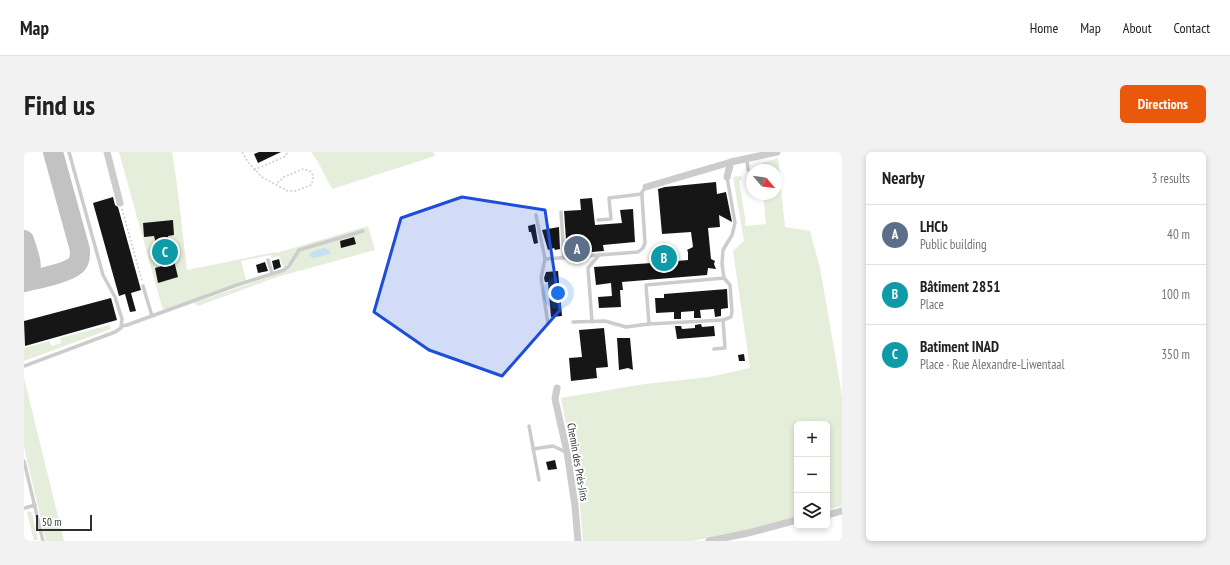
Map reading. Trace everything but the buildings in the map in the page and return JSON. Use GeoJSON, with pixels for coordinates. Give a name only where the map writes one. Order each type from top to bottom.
{"type":"FeatureCollection","features":[{"type":"Feature","properties":{"kind":"street"},"geometry":{"type":"LineString","coordinates":[[107,152],[120,203]]}},
{"type":"Feature","properties":{"kind":"street"},"geometry":{"type":"LineString","coordinates":[[644,191],[730,162],[777,152]]}},
{"type":"Feature","properties":{"kind":"street"},"geometry":{"type":"LineString","coordinates":[[727,177],[730,162]]}},
{"type":"Feature","properties":{"kind":"street","name":"Chemin des Prés-Jins"},"geometry":{"type":"LineString","coordinates":[[557,388],[555,400],[567,452],[578,541]]}},
{"type":"Feature","properties":{"kind":"street"},"geometry":{"type":"LineString","coordinates":[[830,514],[842,511]]}},
{"type":"Feature","properties":{"kind":"street"},"geometry":{"type":"LineString","coordinates":[[709,541],[743,535],[794,521]]}},
{"type":"Feature","properties":{"kind":"lane"},"geometry":{"type":"LineString","coordinates":[[69,152],[103,275],[115,297],[122,319],[122,326]]}},
{"type":"Feature","properties":{"kind":"lane"},"geometry":{"type":"LineString","coordinates":[[747,159],[747,164]]}},
{"type":"Feature","properties":{"kind":"lane"},"geometry":{"type":"LineString","coordinates":[[572,322],[605,321],[626,327],[649,324],[729,319],[732,312],[730,285],[724,278],[722,264],[723,250],[732,235],[735,223],[727,177]]}},
{"type":"Feature","properties":{"kind":"lane"},"geometry":{"type":"LineString","coordinates":[[545,259],[638,252],[643,248],[645,243],[644,191],[610,198],[611,219],[598,220]]}},
{"type":"Feature","properties":{"kind":"lane"},"geometry":{"type":"LineString","coordinates":[[561,212],[564,258]]}},
{"type":"Feature","properties":{"kind":"lane"},"geometry":{"type":"LineString","coordinates":[[536,216],[545,259],[541,278],[548,324]]}},
{"type":"Feature","properties":{"kind":"lane"},"geometry":{"type":"LineString","coordinates":[[24,366],[115,332],[122,326],[284,270],[290,266],[299,250],[363,231]]}},
{"type":"Feature","properties":{"kind":"lane"},"geometry":{"type":"LineString","coordinates":[[592,322],[588,268],[599,256]]}},
{"type":"Feature","properties":{"kind":"lane"},"geometry":{"type":"LineString","coordinates":[[268,260],[272,273]]}},
{"type":"Feature","properties":{"kind":"lane"},"geometry":{"type":"LineString","coordinates":[[649,324],[646,286],[724,278]]}},
{"type":"Feature","properties":{"kind":"lane"},"geometry":{"type":"LineString","coordinates":[[143,286],[152,316]]}},
{"type":"Feature","properties":{"kind":"lane"},"geometry":{"type":"LineString","coordinates":[[714,349],[726,348],[723,320]]}},
{"type":"Feature","properties":{"kind":"lane"},"geometry":{"type":"LineString","coordinates":[[529,426],[539,480]]}},
{"type":"Feature","properties":{"kind":"lane"},"geometry":{"type":"LineString","coordinates":[[533,449],[553,446],[567,452]]}},
{"type":"Feature","properties":{"kind":"lane"},"geometry":{"type":"LineString","coordinates":[[24,463],[43,541]]}},
{"type":"Feature","properties":{"kind":"lane"},"geometry":{"type":"LineString","coordinates":[[25,508],[34,505]]}},
{"type":"Feature","properties":{"kind":"path"},"geometry":{"type":"LineString","coordinates":[[242,152],[254,170],[262,178],[288,191],[295,191],[311,185],[313,175],[310,171],[303,169],[284,177],[276,184]]}},
{"type":"Feature","properties":{"kind":"path"},"geometry":{"type":"LineString","coordinates":[[254,170],[284,157],[288,152]]}},
{"type":"Feature","properties":{"kind":"path"},"geometry":{"type":"LineString","coordinates":[[120,203],[143,286]]}},
{"type":"Feature","properties":{"kind":"highlighted area"},"geometry":{"type":"Polygon","coordinates":[[[462,197],[545,210],[560,310],[502,376],[429,350],[374,312],[401,218],[462,197]]]}},
{"type":"Feature","properties":{"kind":"green space"},"geometry":{"type":"Polygon","coordinates":[[[119,152],[172,152],[187,270],[276,253],[368,226],[375,250],[277,277],[198,306],[194,303],[285,271],[279,256],[271,258],[271,255],[241,261],[246,280],[165,310],[162,307],[119,152]]]}},
{"type":"Feature","properties":{"kind":"green space"},"geometry":{"type":"Polygon","coordinates":[[[311,152],[433,152],[435,156],[332,189],[311,152]]]}},
{"type":"Feature","properties":{"kind":"green space"},"geometry":{"type":"Polygon","coordinates":[[[778,158],[779,164],[762,163],[778,158]]]}},
{"type":"Feature","properties":{"kind":"green space"},"geometry":{"type":"Polygon","coordinates":[[[741,176],[742,180],[739,180],[745,226],[766,224],[764,200],[782,200],[782,197],[785,227],[810,231],[820,268],[842,399],[842,506],[830,509],[830,421],[794,421],[794,518],[758,528],[692,541],[583,541],[575,463],[561,398],[645,384],[709,377],[750,368],[733,251],[744,241],[733,177],[741,176]]]}},
{"type":"Feature","properties":{"kind":"green space"},"geometry":{"type":"Polygon","coordinates":[[[109,325],[111,329],[24,361],[24,348],[49,341],[52,346],[61,343],[60,338],[109,325]]]}},
{"type":"Feature","properties":{"kind":"green space"},"geometry":{"type":"Polygon","coordinates":[[[24,378],[64,541],[46,541],[24,447],[24,378]]]}},
{"type":"Feature","properties":{"kind":"green space"},"geometry":{"type":"Polygon","coordinates":[[[29,511],[32,513],[38,540],[34,540],[27,513],[29,511]]]}},
{"type":"Feature","properties":{"kind":"water"},"geometry":{"type":"Polygon","coordinates":[[[324,248],[329,250],[331,254],[313,258],[308,255],[316,250],[324,248]]]}},
{"type":"Feature","properties":{"kind":"taxiway"},"geometry":{"type":"LineString","coordinates":[[24,282],[66,271],[76,265],[80,258],[80,250],[53,152]]}},
{"type":"Feature","properties":{"kind":"taxiway"},"geometry":{"type":"LineString","coordinates":[[24,240],[31,267],[28,277],[24,281]]}},
{"type":"Feature","properties":{"kind":"place","name":"LHCb"},"geometry":{"type":"Point","coordinates":[577,249]}},
{"type":"Feature","properties":{"kind":"place","name":"Batiment INAD"},"geometry":{"type":"Point","coordinates":[165,252]}},
{"type":"Feature","properties":{"kind":"place","name":"Bâtiment 2851"},"geometry":{"type":"Point","coordinates":[664,258]}}]}
